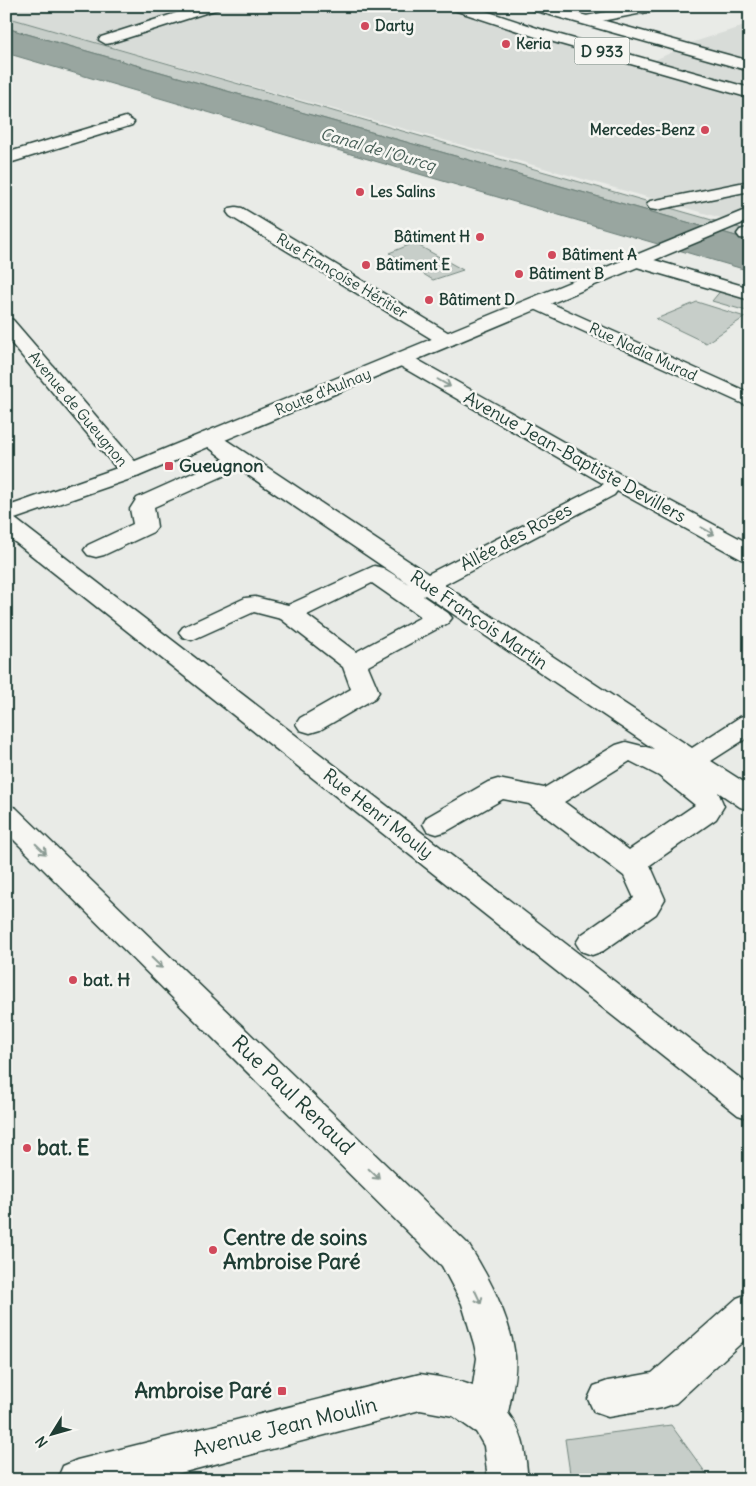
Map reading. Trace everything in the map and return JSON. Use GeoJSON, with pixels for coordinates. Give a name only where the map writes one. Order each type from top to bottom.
{"type":"FeatureCollection","features":[{"type":"Feature","properties":{"kind":"street"},"geometry":{"type":"LineString","coordinates":[[106,40],[213,6]]}},
{"type":"Feature","properties":{"kind":"street","name":"D 933"},"geometry":{"type":"LineString","coordinates":[[456,6],[541,34],[750,93]]}},
{"type":"Feature","properties":{"kind":"street"},"geometry":{"type":"LineString","coordinates":[[476,6],[750,82]]}},
{"type":"Feature","properties":{"kind":"street"},"geometry":{"type":"LineString","coordinates":[[586,20],[658,6]]}},
{"type":"Feature","properties":{"kind":"street"},"geometry":{"type":"LineString","coordinates":[[536,8],[750,75]]}},
{"type":"Feature","properties":{"kind":"street","name":"D 933"},"geometry":{"type":"LineString","coordinates":[[536,8],[750,66]]}},
{"type":"Feature","properties":{"kind":"street"},"geometry":{"type":"LineString","coordinates":[[6,159],[126,122]]}},
{"type":"Feature","properties":{"kind":"street"},"geometry":{"type":"LineString","coordinates":[[656,205],[750,186]]}},
{"type":"Feature","properties":{"kind":"street","name":"Rue Françoise Héritier"},"geometry":{"type":"LineString","coordinates":[[236,212],[447,340]]}},
{"type":"Feature","properties":{"kind":"street","name":"Route d'Aulnay"},"geometry":{"type":"LineString","coordinates":[[6,515],[131,471],[750,213]]}},
{"type":"Feature","properties":{"kind":"street"},"geometry":{"type":"LineString","coordinates":[[637,261],[750,294]]}},
{"type":"Feature","properties":{"kind":"street","name":"Rue Nadia Murad"},"geometry":{"type":"LineString","coordinates":[[537,302],[750,401]]}},
{"type":"Feature","properties":{"kind":"street","name":"Avenue de Gueugnon"},"geometry":{"type":"LineString","coordinates":[[6,324],[131,471]]}},
{"type":"Feature","properties":{"kind":"street","name":"Avenue Jean-Baptiste Devillers"},"geometry":{"type":"LineString","coordinates":[[402,359],[606,476],[750,554]]}},
{"type":"Feature","properties":{"kind":"street","name":"Rue François Martin"},"geometry":{"type":"LineString","coordinates":[[209,439],[241,460],[416,590],[682,768],[750,800]]}},
{"type":"Feature","properties":{"kind":"street"},"geometry":{"type":"LineString","coordinates":[[96,550],[145,527],[142,509],[145,502],[241,460]]}},
{"type":"Feature","properties":{"kind":"street","name":"Allée des Roses"},"geometry":{"type":"LineString","coordinates":[[416,590],[606,490]]}},
{"type":"Feature","properties":{"kind":"street","name":"Rue Henri Mouly"},"geometry":{"type":"LineString","coordinates":[[6,522],[750,1105]]}},
{"type":"Feature","properties":{"kind":"street"},"geometry":{"type":"LineString","coordinates":[[290,614],[374,573],[416,590],[439,618],[354,663]]}},
{"type":"Feature","properties":{"kind":"street"},"geometry":{"type":"LineString","coordinates":[[192,632],[245,606],[255,604],[290,614],[354,663],[366,692],[310,724]]}},
{"type":"Feature","properties":{"kind":"street"},"geometry":{"type":"LineString","coordinates":[[682,768],[750,722]]}},
{"type":"Feature","properties":{"kind":"street"},"geometry":{"type":"LineString","coordinates":[[437,824],[498,790],[507,790],[540,799],[548,799],[556,796],[626,751],[637,751],[682,768],[708,799],[710,806],[706,812],[634,861],[635,869]]}},
{"type":"Feature","properties":{"kind":"street"},"geometry":{"type":"LineString","coordinates":[[540,799],[635,869],[648,890],[650,899],[645,906],[592,943]]}},
{"type":"Feature","properties":{"kind":"street","name":"Rue Paul Renaud"},"geometry":{"type":"LineString","coordinates":[[6,815],[455,1255],[483,1307],[496,1358],[488,1418]]}},
{"type":"Feature","properties":{"kind":"street"},"geometry":{"type":"LineString","coordinates":[[608,1399],[662,1390],[750,1310]]}},
{"type":"Feature","properties":{"kind":"street","name":"Avenue Jean Moulin"},"geometry":{"type":"LineString","coordinates":[[77,1480],[420,1392],[461,1399],[488,1418],[504,1440],[508,1480]]}},
{"type":"Feature","properties":{"kind":"shaded area"},"geometry":{"type":"Polygon","coordinates":[[[6,6],[442,6],[642,66],[694,42],[750,24],[750,226],[6,17],[6,6]]]}},
{"type":"Feature","properties":{"kind":"shaded area"},"geometry":{"type":"Polygon","coordinates":[[[6,17],[750,231],[750,240],[6,28],[6,17]]]}},
{"type":"Feature","properties":{"kind":"shaded area"},"geometry":{"type":"Polygon","coordinates":[[[414,243],[463,270],[433,280],[389,253],[414,243]]]}},
{"type":"Feature","properties":{"kind":"shaded area"},"geometry":{"type":"Polygon","coordinates":[[[722,289],[750,298],[750,312],[712,301],[722,289]]]}},
{"type":"Feature","properties":{"kind":"shaded area"},"geometry":{"type":"Polygon","coordinates":[[[697,302],[745,317],[706,343],[656,319],[697,302]]]}},
{"type":"Feature","properties":{"kind":"shaded area"},"geometry":{"type":"Polygon","coordinates":[[[671,1425],[711,1480],[571,1480],[565,1439],[671,1425]]]}},
{"type":"Feature","properties":{"kind":"water","name":"Canal de l'Ourcq"},"geometry":{"type":"Polygon","coordinates":[[[6,28],[750,240],[750,271],[6,53],[6,28]]]}},
{"type":"Feature","properties":{"kind":"place","name":"Darty"},"geometry":{"type":"Point","coordinates":[365,26]}},
{"type":"Feature","properties":{"kind":"place","name":"Keria"},"geometry":{"type":"Point","coordinates":[506,44]}},
{"type":"Feature","properties":{"kind":"place","name":"Mercedes-Benz"},"geometry":{"type":"Point","coordinates":[705,130]}},
{"type":"Feature","properties":{"kind":"place","name":"Les Salins"},"geometry":{"type":"Point","coordinates":[360,192]}},
{"type":"Feature","properties":{"kind":"place","name":"Bâtiment H"},"geometry":{"type":"Point","coordinates":[480,237]}},
{"type":"Feature","properties":{"kind":"place","name":"Bâtiment A"},"geometry":{"type":"Point","coordinates":[552,255]}},
{"type":"Feature","properties":{"kind":"place","name":"Bâtiment E"},"geometry":{"type":"Point","coordinates":[366,265]}},
{"type":"Feature","properties":{"kind":"place","name":"Bâtiment B"},"geometry":{"type":"Point","coordinates":[519,274]}},
{"type":"Feature","properties":{"kind":"place","name":"Bâtiment D"},"geometry":{"type":"Point","coordinates":[429,300]}},
{"type":"Feature","properties":{"kind":"place","name":"Gueugnon"},"geometry":{"type":"Point","coordinates":[169,466]}},
{"type":"Feature","properties":{"kind":"place","name":"bat. H"},"geometry":{"type":"Point","coordinates":[73,980]}},
{"type":"Feature","properties":{"kind":"place","name":"bat. E"},"geometry":{"type":"Point","coordinates":[27,1148]}},
{"type":"Feature","properties":{"kind":"place","name":"Centre de soins Ambroise Paré"},"geometry":{"type":"Point","coordinates":[213,1250]}},
{"type":"Feature","properties":{"kind":"place","name":"Ambroise Paré"},"geometry":{"type":"Point","coordinates":[282,1391]}}]}
